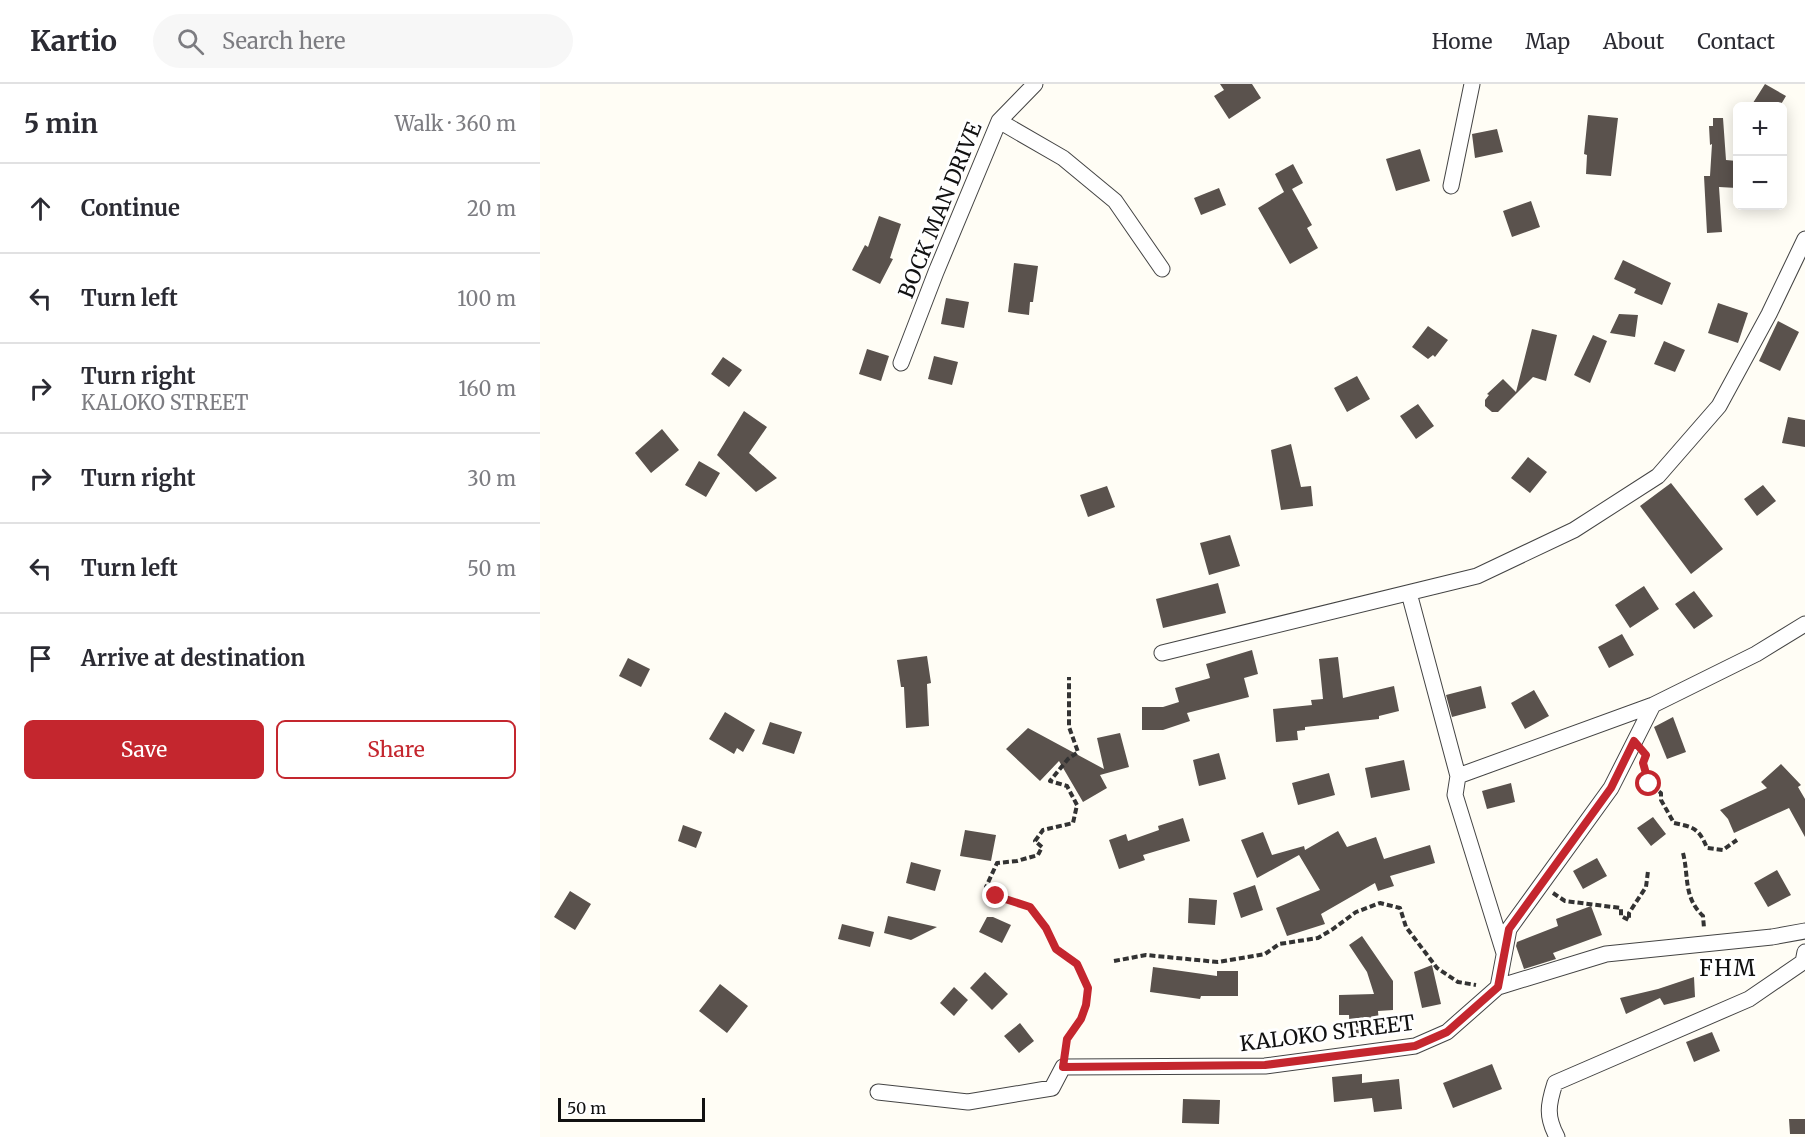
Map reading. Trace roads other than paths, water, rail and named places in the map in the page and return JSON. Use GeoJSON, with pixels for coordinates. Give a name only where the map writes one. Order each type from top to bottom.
{"type":"FeatureCollection","features":[{"type":"Feature","properties":{"kind":"street","name":"BOCK MAN DRIVE"},"geometry":{"type":"LineString","coordinates":[[901,363],[936,272],[999,122],[1035,84]]}},
{"type":"Feature","properties":{"kind":"street"},"geometry":{"type":"LineString","coordinates":[[1451,186],[1472,84]]}},
{"type":"Feature","properties":{"kind":"street"},"geometry":{"type":"LineString","coordinates":[[999,122],[1063,158],[1115,201],[1162,269]]}},
{"type":"Feature","properties":{"kind":"street"},"geometry":{"type":"LineString","coordinates":[[1162,653],[1477,576],[1574,530],[1658,476],[1719,405],[1769,314],[1805,238]]}},
{"type":"Feature","properties":{"kind":"street"},"geometry":{"type":"LineString","coordinates":[[1409,593],[1458,776],[1455,795],[1504,952]]}},
{"type":"Feature","properties":{"kind":"street"},"geometry":{"type":"LineString","coordinates":[[1458,776],[1653,705],[1756,654],[1805,624]]}},
{"type":"Feature","properties":{"kind":"street"},"geometry":{"type":"LineString","coordinates":[[1498,987],[1509,929],[1611,788],[1653,705]]}},
{"type":"Feature","properties":{"kind":"street","name":"KALOKO STREET"},"geometry":{"type":"LineString","coordinates":[[878,1092],[968,1102],[1052,1088],[1063,1067],[1265,1065],[1415,1046],[1447,1032],[1498,987],[1606,954],[1772,937],[1805,931]]}},
{"type":"Feature","properties":{"kind":"street"},"geometry":{"type":"LineString","coordinates":[[1557,1137],[1551,1126],[1548,1104],[1555,1083],[1749,999],[1803,962],[1805,951]]}},
{"type":"Feature","properties":{"kind":"district","name":"FHM"},"geometry":{"type":"Point","coordinates":[1728,968]}}]}
